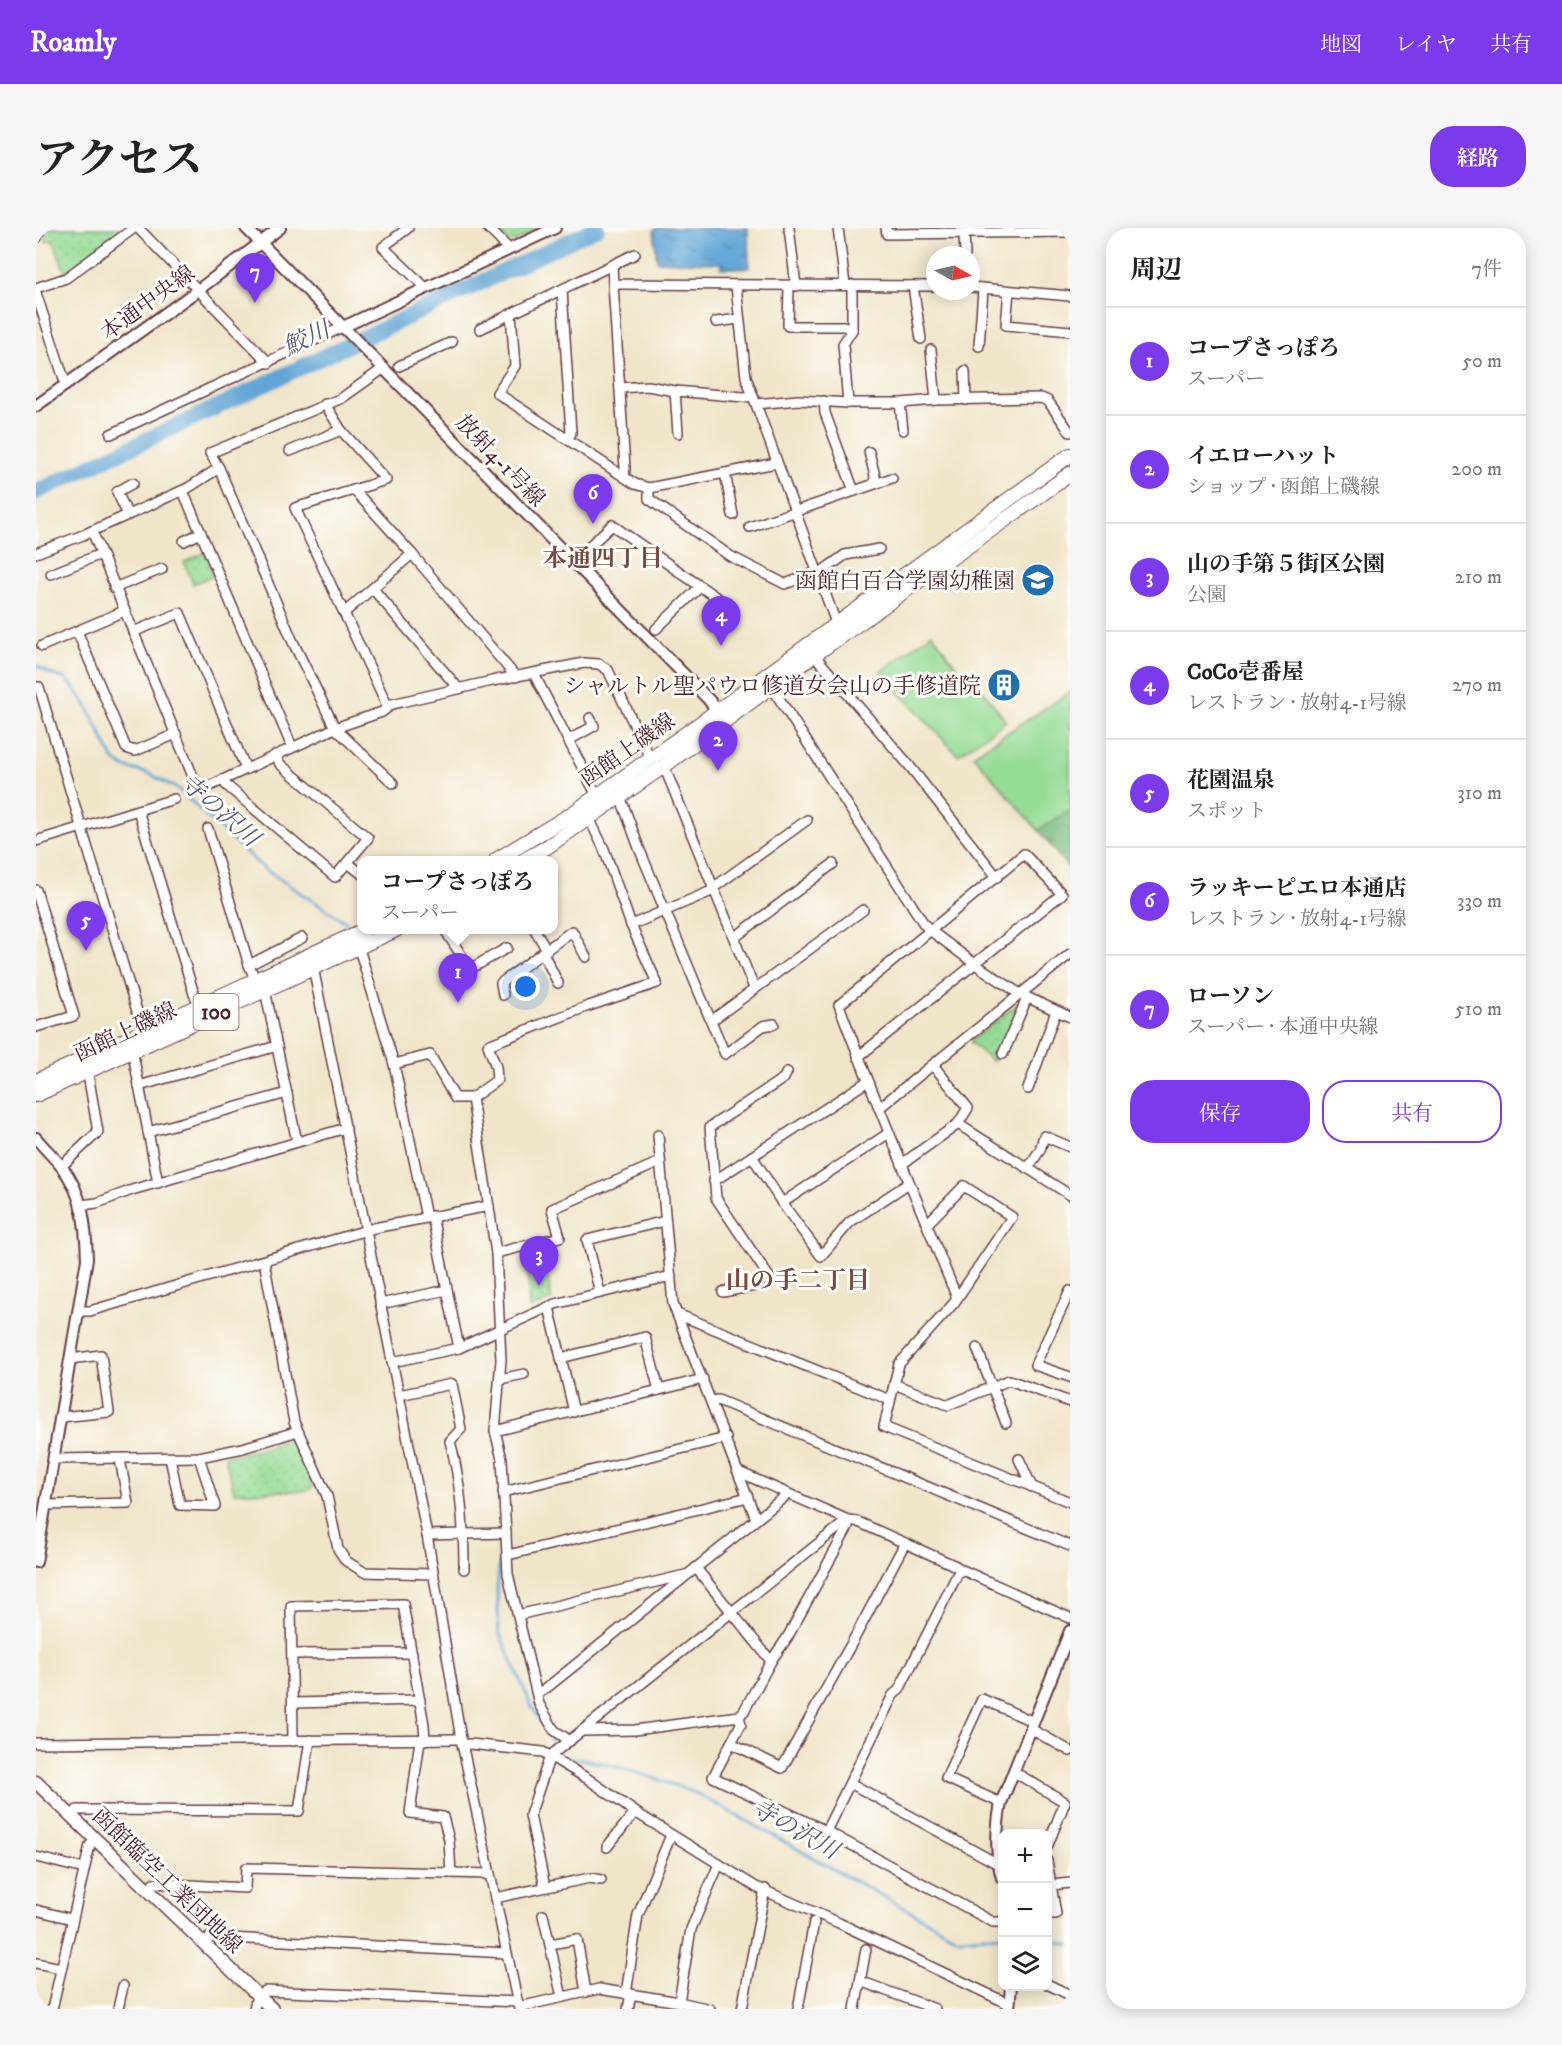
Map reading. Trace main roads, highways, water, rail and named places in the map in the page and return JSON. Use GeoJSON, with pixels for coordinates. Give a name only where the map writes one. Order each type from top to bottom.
{"type":"FeatureCollection","features":[{"type":"Feature","properties":{"kind":"main road","name":"函館上磯線"},"geometry":{"type":"LineString","coordinates":[[532,856],[664,766],[722,715],[836,623],[1070,455]]}},
{"type":"Feature","properties":{"kind":"main road","name":"函館上磯線"},"geometry":{"type":"LineString","coordinates":[[504,856],[597,796],[650,758],[771,686],[1070,474]]}},
{"type":"Feature","properties":{"kind":"main road","name":"函館上磯線"},"geometry":{"type":"LineString","coordinates":[[36,1081],[255,979],[359,937],[375,934]]}},
{"type":"Feature","properties":{"kind":"main road","name":"函館上磯線"},"geometry":{"type":"LineString","coordinates":[[36,1095],[313,967],[359,937]]}},
{"type":"Feature","properties":{"kind":"main road","name":"函館臨空工業団地線"},"geometry":{"type":"LineString","coordinates":[[36,1782],[261,1993],[272,2009]]}},
{"type":"Feature","properties":{"kind":"water"},"geometry":{"type":"Polygon","coordinates":[[[659,228],[748,228],[749,268],[721,268],[721,263],[657,261],[654,230],[659,228]]]}},
{"type":"Feature","properties":{"kind":"waterway","name":"鮫川"},"geometry":{"type":"LineString","coordinates":[[36,492],[597,228]]}},
{"type":"Feature","properties":{"kind":"waterway","name":"寺の沢川"},"geometry":{"type":"LineString","coordinates":[[36,665],[51,674],[64,678],[72,686],[86,704],[113,759],[124,767],[150,774],[178,789],[264,869],[347,923]]}},
{"type":"Feature","properties":{"kind":"waterway","name":"寺の沢川"},"geometry":{"type":"LineString","coordinates":[[500,1554],[497,1590],[499,1632],[531,1705],[554,1745]]}},
{"type":"Feature","properties":{"kind":"waterway","name":"寺の沢川"},"geometry":{"type":"LineString","coordinates":[[565,1757],[616,1767],[698,1794],[958,1938],[998,1935]]}},
{"type":"Feature","properties":{"kind":"waterway","name":"寺の沢川"},"geometry":{"type":"LineString","coordinates":[[1052,1940],[1070,1945]]}},
{"type":"Feature","properties":{"kind":"place","name":"ローソン"},"geometry":{"type":"Point","coordinates":[255,303]}},
{"type":"Feature","properties":{"kind":"place","name":"ラッキーピエロ本通店"},"geometry":{"type":"Point","coordinates":[593,524]}},
{"type":"Feature","properties":{"kind":"place","name":"函館白百合学園幼稚園"},"geometry":{"type":"Point","coordinates":[1038,580]}},
{"type":"Feature","properties":{"kind":"place","name":"CoCo壱番屋"},"geometry":{"type":"Point","coordinates":[721,646]}},
{"type":"Feature","properties":{"kind":"place","name":"シャルトル聖パウロ修道女会山の手修道院"},"geometry":{"type":"Point","coordinates":[1004,685]}},
{"type":"Feature","properties":{"kind":"place","name":"イエローハット"},"geometry":{"type":"Point","coordinates":[718,771]}},
{"type":"Feature","properties":{"kind":"place","name":"花園温泉"},"geometry":{"type":"Point","coordinates":[86,951]}},
{"type":"Feature","properties":{"kind":"place","name":"コープさっぽろ"},"geometry":{"type":"Point","coordinates":[458,1003]}},
{"type":"Feature","properties":{"kind":"place","name":"山の手第５街区公園"},"geometry":{"type":"Point","coordinates":[539,1286]}},
{"type":"Feature","properties":{"kind":"district","name":"本通四丁目"},"geometry":{"type":"Point","coordinates":[603,558]}},
{"type":"Feature","properties":{"kind":"district","name":"山の手二丁目"},"geometry":{"type":"Point","coordinates":[798,1280]}}]}
